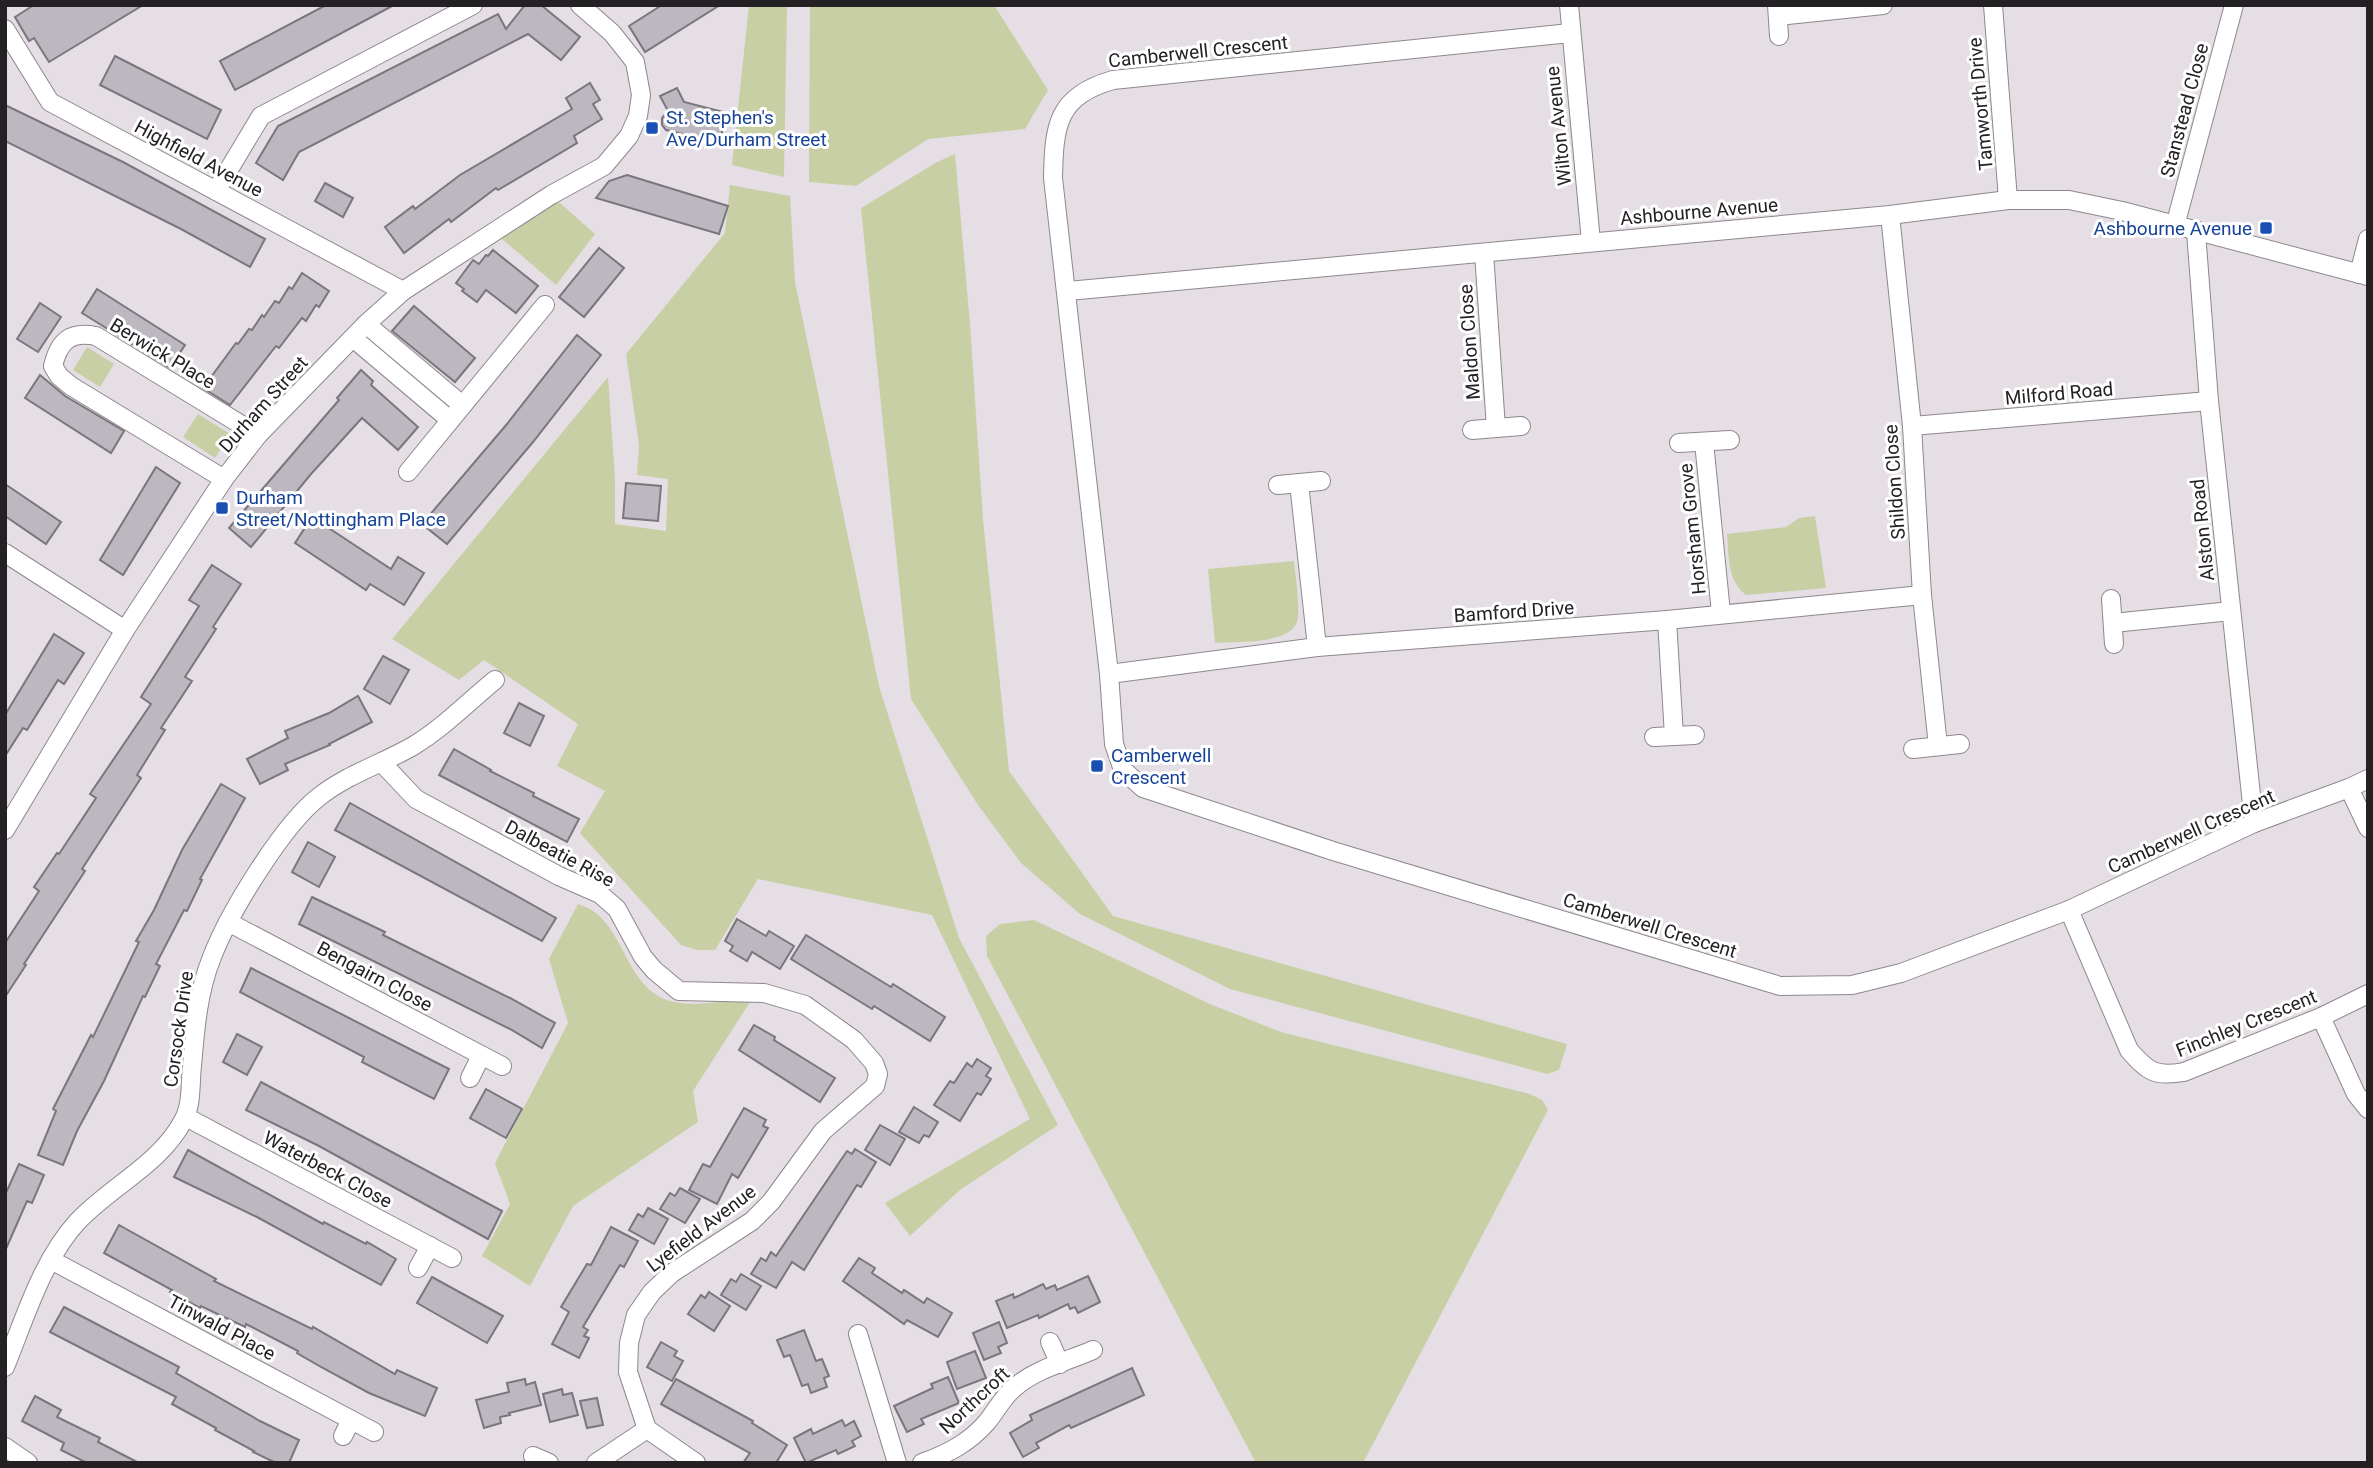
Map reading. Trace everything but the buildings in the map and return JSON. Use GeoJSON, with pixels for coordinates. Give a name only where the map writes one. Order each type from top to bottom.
{"type":"FeatureCollection","features":[{"type":"Feature","properties":{"kind":"street"},"geometry":{"type":"LineString","coordinates":[[216,191],[261,116],[473,5]]}},
{"type":"Feature","properties":{"kind":"street","name":"Durham Street"},"geometry":{"type":"LineString","coordinates":[[5,831],[125,630],[224,479],[258,435],[366,324],[403,291],[551,195],[604,166],[629,136],[638,116],[641,95],[635,62],[612,33],[580,5]]}},
{"type":"Feature","properties":{"kind":"street","name":"Wilton Avenue"},"geometry":{"type":"LineString","coordinates":[[1569,5],[1591,242]]}},
{"type":"Feature","properties":{"kind":"street"},"geometry":{"type":"LineString","coordinates":[[1779,36],[1777,11],[1883,5]]}},
{"type":"Feature","properties":{"kind":"street","name":"Tamworth Drive"},"geometry":{"type":"LineString","coordinates":[[1993,5],[2008,200]]}},
{"type":"Feature","properties":{"kind":"street","name":"Stanstead Close"},"geometry":{"type":"LineString","coordinates":[[2175,226],[2234,5]]}},
{"type":"Feature","properties":{"kind":"street","name":"Highfield Avenue"},"geometry":{"type":"LineString","coordinates":[[5,29],[50,103],[403,291]]}},
{"type":"Feature","properties":{"kind":"street","name":"Camberwell Crescent"},"geometry":{"type":"LineString","coordinates":[[1570,33],[1113,80],[1088,87],[1068,104],[1054,136],[1053,178],[1110,674],[1114,744],[1123,770],[1143,788],[1333,851],[1780,986],[1852,985],[1900,973],[2069,910],[2254,823],[2368,779]]}},
{"type":"Feature","properties":{"kind":"street","name":"Ashbourne Avenue"},"geometry":{"type":"LineString","coordinates":[[1068,291],[1890,215],[2008,200],[2069,200],[2122,211],[2363,275]]}},
{"type":"Feature","properties":{"kind":"street","name":"Shildon Close"},"geometry":{"type":"LineString","coordinates":[[1890,215],[1912,426],[1922,596],[1938,746]]}},
{"type":"Feature","properties":{"kind":"street","name":"Alston Road"},"geometry":{"type":"LineString","coordinates":[[2196,232],[2209,401],[2254,823]]}},
{"type":"Feature","properties":{"kind":"street"},"geometry":{"type":"LineString","coordinates":[[2363,275],[2368,239]]}},
{"type":"Feature","properties":{"kind":"street","name":"Maldon Close"},"geometry":{"type":"LineString","coordinates":[[1484,253],[1496,428]]}},
{"type":"Feature","properties":{"kind":"street"},"geometry":{"type":"LineString","coordinates":[[408,472],[545,305]]}},
{"type":"Feature","properties":{"kind":"street"},"geometry":{"type":"LineString","coordinates":[[366,324],[462,405]]}},
{"type":"Feature","properties":{"kind":"street","name":"Berwick Place"},"geometry":{"type":"LineString","coordinates":[[224,479],[71,386],[59,376],[53,366],[57,350],[68,338],[82,333],[96,336],[258,435]]}},
{"type":"Feature","properties":{"kind":"street"},"geometry":{"type":"LineString","coordinates":[[353,338],[450,420]]}},
{"type":"Feature","properties":{"kind":"street","name":"Milford Road"},"geometry":{"type":"LineString","coordinates":[[1912,426],[2209,401]]}},
{"type":"Feature","properties":{"kind":"street"},"geometry":{"type":"LineString","coordinates":[[1472,430],[1521,426]]}},
{"type":"Feature","properties":{"kind":"street"},"geometry":{"type":"LineString","coordinates":[[1679,443],[1730,440]]}},
{"type":"Feature","properties":{"kind":"street","name":"Horsham Grove"},"geometry":{"type":"LineString","coordinates":[[1704,442],[1721,613]]}},
{"type":"Feature","properties":{"kind":"street"},"geometry":{"type":"LineString","coordinates":[[1278,485],[1321,481]]}},
{"type":"Feature","properties":{"kind":"street"},"geometry":{"type":"LineString","coordinates":[[1299,483],[1317,647]]}},
{"type":"Feature","properties":{"kind":"street"},"geometry":{"type":"LineString","coordinates":[[5,553],[125,630]]}},
{"type":"Feature","properties":{"kind":"street","name":"Bamford Drive"},"geometry":{"type":"LineString","coordinates":[[1110,674],[1317,647],[1667,620],[1922,596]]}},
{"type":"Feature","properties":{"kind":"street"},"geometry":{"type":"LineString","coordinates":[[2111,599],[2114,644]]}},
{"type":"Feature","properties":{"kind":"street"},"geometry":{"type":"LineString","coordinates":[[2113,622],[2231,611]]}},
{"type":"Feature","properties":{"kind":"street"},"geometry":{"type":"LineString","coordinates":[[1667,620],[1674,736]]}},
{"type":"Feature","properties":{"kind":"street","name":"Corsock Drive"},"geometry":{"type":"LineString","coordinates":[[5,1367],[51,1260],[78,1221],[169,1143],[186,1117],[197,1019],[205,977],[228,922],[297,816],[319,796],[345,779],[382,763],[415,744],[447,722],[495,680]]}},
{"type":"Feature","properties":{"kind":"street"},"geometry":{"type":"LineString","coordinates":[[1654,737],[1695,735]]}},
{"type":"Feature","properties":{"kind":"street"},"geometry":{"type":"LineString","coordinates":[[1913,749],[1960,744]]}},
{"type":"Feature","properties":{"kind":"street","name":"Dalbeatie Rise"},"geometry":{"type":"LineString","coordinates":[[382,763],[416,799],[559,876],[600,894],[617,909],[643,957],[679,991],[764,993],[805,1005],[854,1040],[874,1063],[878,1074]]}},
{"type":"Feature","properties":{"kind":"street"},"geometry":{"type":"LineString","coordinates":[[2348,788],[2368,828]]}},
{"type":"Feature","properties":{"kind":"street","name":"Finchley Crescent"},"geometry":{"type":"LineString","coordinates":[[2069,910],[2129,1050],[2144,1068],[2163,1075],[2184,1072],[2321,1017],[2368,994]]}},
{"type":"Feature","properties":{"kind":"street","name":"Bengairn Close"},"geometry":{"type":"LineString","coordinates":[[228,922],[502,1066]]}},
{"type":"Feature","properties":{"kind":"street"},"geometry":{"type":"LineString","coordinates":[[2321,1017],[2356,1094],[2368,1109]]}},
{"type":"Feature","properties":{"kind":"street"},"geometry":{"type":"LineString","coordinates":[[470,1078],[481,1056]]}},
{"type":"Feature","properties":{"kind":"street","name":"Lyefield Avenue"},"geometry":{"type":"LineString","coordinates":[[647,1429],[628,1372],[629,1343],[636,1315],[652,1292],[672,1273],[752,1221],[771,1202],[823,1130],[875,1086],[878,1074]]}},
{"type":"Feature","properties":{"kind":"street","name":"Waterbeck Close"},"geometry":{"type":"LineString","coordinates":[[186,1117],[452,1258]]}},
{"type":"Feature","properties":{"kind":"street"},"geometry":{"type":"LineString","coordinates":[[418,1268],[430,1246]]}},
{"type":"Feature","properties":{"kind":"street","name":"Tinwald Place"},"geometry":{"type":"LineString","coordinates":[[51,1260],[347,1428],[374,1432]]}},
{"type":"Feature","properties":{"kind":"street"},"geometry":{"type":"LineString","coordinates":[[858,1334],[873,1355],[897,1463]]}},
{"type":"Feature","properties":{"kind":"street"},"geometry":{"type":"LineString","coordinates":[[1050,1342],[1060,1364]]}},
{"type":"Feature","properties":{"kind":"street","name":"Northcroft"},"geometry":{"type":"LineString","coordinates":[[922,1463],[946,1455],[967,1441],[986,1424],[1013,1388],[1032,1376],[1093,1350]]}},
{"type":"Feature","properties":{"kind":"street"},"geometry":{"type":"LineString","coordinates":[[596,1463],[647,1429],[696,1463]]}},
{"type":"Feature","properties":{"kind":"street"},"geometry":{"type":"LineString","coordinates":[[5,1447],[28,1463]]}},
{"type":"Feature","properties":{"kind":"green space"},"geometry":{"type":"Polygon","coordinates":[[[749,5],[787,5],[784,177],[732,165],[749,5]]]}},
{"type":"Feature","properties":{"kind":"green space"},"geometry":{"type":"Polygon","coordinates":[[[810,5],[994,5],[1048,90],[1025,129],[928,139],[856,186],[809,182],[810,5]]]}},
{"type":"Feature","properties":{"kind":"green space"},"geometry":{"type":"Polygon","coordinates":[[[955,154],[983,520],[1009,771],[1113,916],[1567,1044],[1559,1070],[1547,1074],[1230,989],[1080,914],[1021,863],[978,805],[911,699],[861,208],[955,154]]]}},
{"type":"Feature","properties":{"kind":"green space"},"geometry":{"type":"Polygon","coordinates":[[[730,185],[790,196],[795,282],[879,686],[959,938],[1058,1125],[960,1190],[910,1236],[885,1203],[1030,1119],[932,915],[758,879],[715,950],[697,950],[681,945],[580,833],[605,791],[557,766],[578,724],[484,660],[459,680],[392,639],[608,377],[615,479],[615,524],[666,531],[668,479],[637,475],[639,445],[626,354],[725,233],[730,185]]]}},
{"type":"Feature","properties":{"kind":"green space"},"geometry":{"type":"Polygon","coordinates":[[[551,195],[595,234],[556,285],[494,232],[551,195]]]}},
{"type":"Feature","properties":{"kind":"green space"},"geometry":{"type":"Polygon","coordinates":[[[87,347],[114,364],[100,387],[73,370],[87,347]]]}},
{"type":"Feature","properties":{"kind":"green space"},"geometry":{"type":"Polygon","coordinates":[[[198,414],[230,434],[215,458],[183,437],[198,414]]]}},
{"type":"Feature","properties":{"kind":"green space"},"geometry":{"type":"Polygon","coordinates":[[[1815,516],[1826,588],[1746,595],[1732,575],[1727,534],[1786,527],[1799,518],[1815,516]]]}},
{"type":"Feature","properties":{"kind":"green space"},"geometry":{"type":"Polygon","coordinates":[[[1294,561],[1298,609],[1297,622],[1292,629],[1273,638],[1215,643],[1208,569],[1294,561]]]}},
{"type":"Feature","properties":{"kind":"green space"},"geometry":{"type":"Polygon","coordinates":[[[578,904],[603,920],[633,970],[652,991],[664,999],[685,1004],[750,1002],[693,1091],[698,1122],[573,1206],[530,1286],[482,1256],[510,1204],[495,1163],[568,1023],[549,959],[578,904]]]}},
{"type":"Feature","properties":{"kind":"green space"},"geometry":{"type":"Polygon","coordinates":[[[1034,920],[1210,1004],[1281,1032],[1530,1094],[1542,1100],[1548,1110],[1363,1463],[1256,1463],[987,956],[986,936],[1000,924],[1034,920]]]}},
{"type":"Feature","properties":{"kind":"place","name":"St. Stephen's Ave/Durham Street"},"geometry":{"type":"Point","coordinates":[652,128]}},
{"type":"Feature","properties":{"kind":"place","name":"Ashbourne Avenue"},"geometry":{"type":"Point","coordinates":[2266,228]}},
{"type":"Feature","properties":{"kind":"place","name":"Durham Street/Nottingham Place"},"geometry":{"type":"Point","coordinates":[222,508]}},
{"type":"Feature","properties":{"kind":"place","name":"Camberwell Crescent"},"geometry":{"type":"Point","coordinates":[1097,766]}}]}
